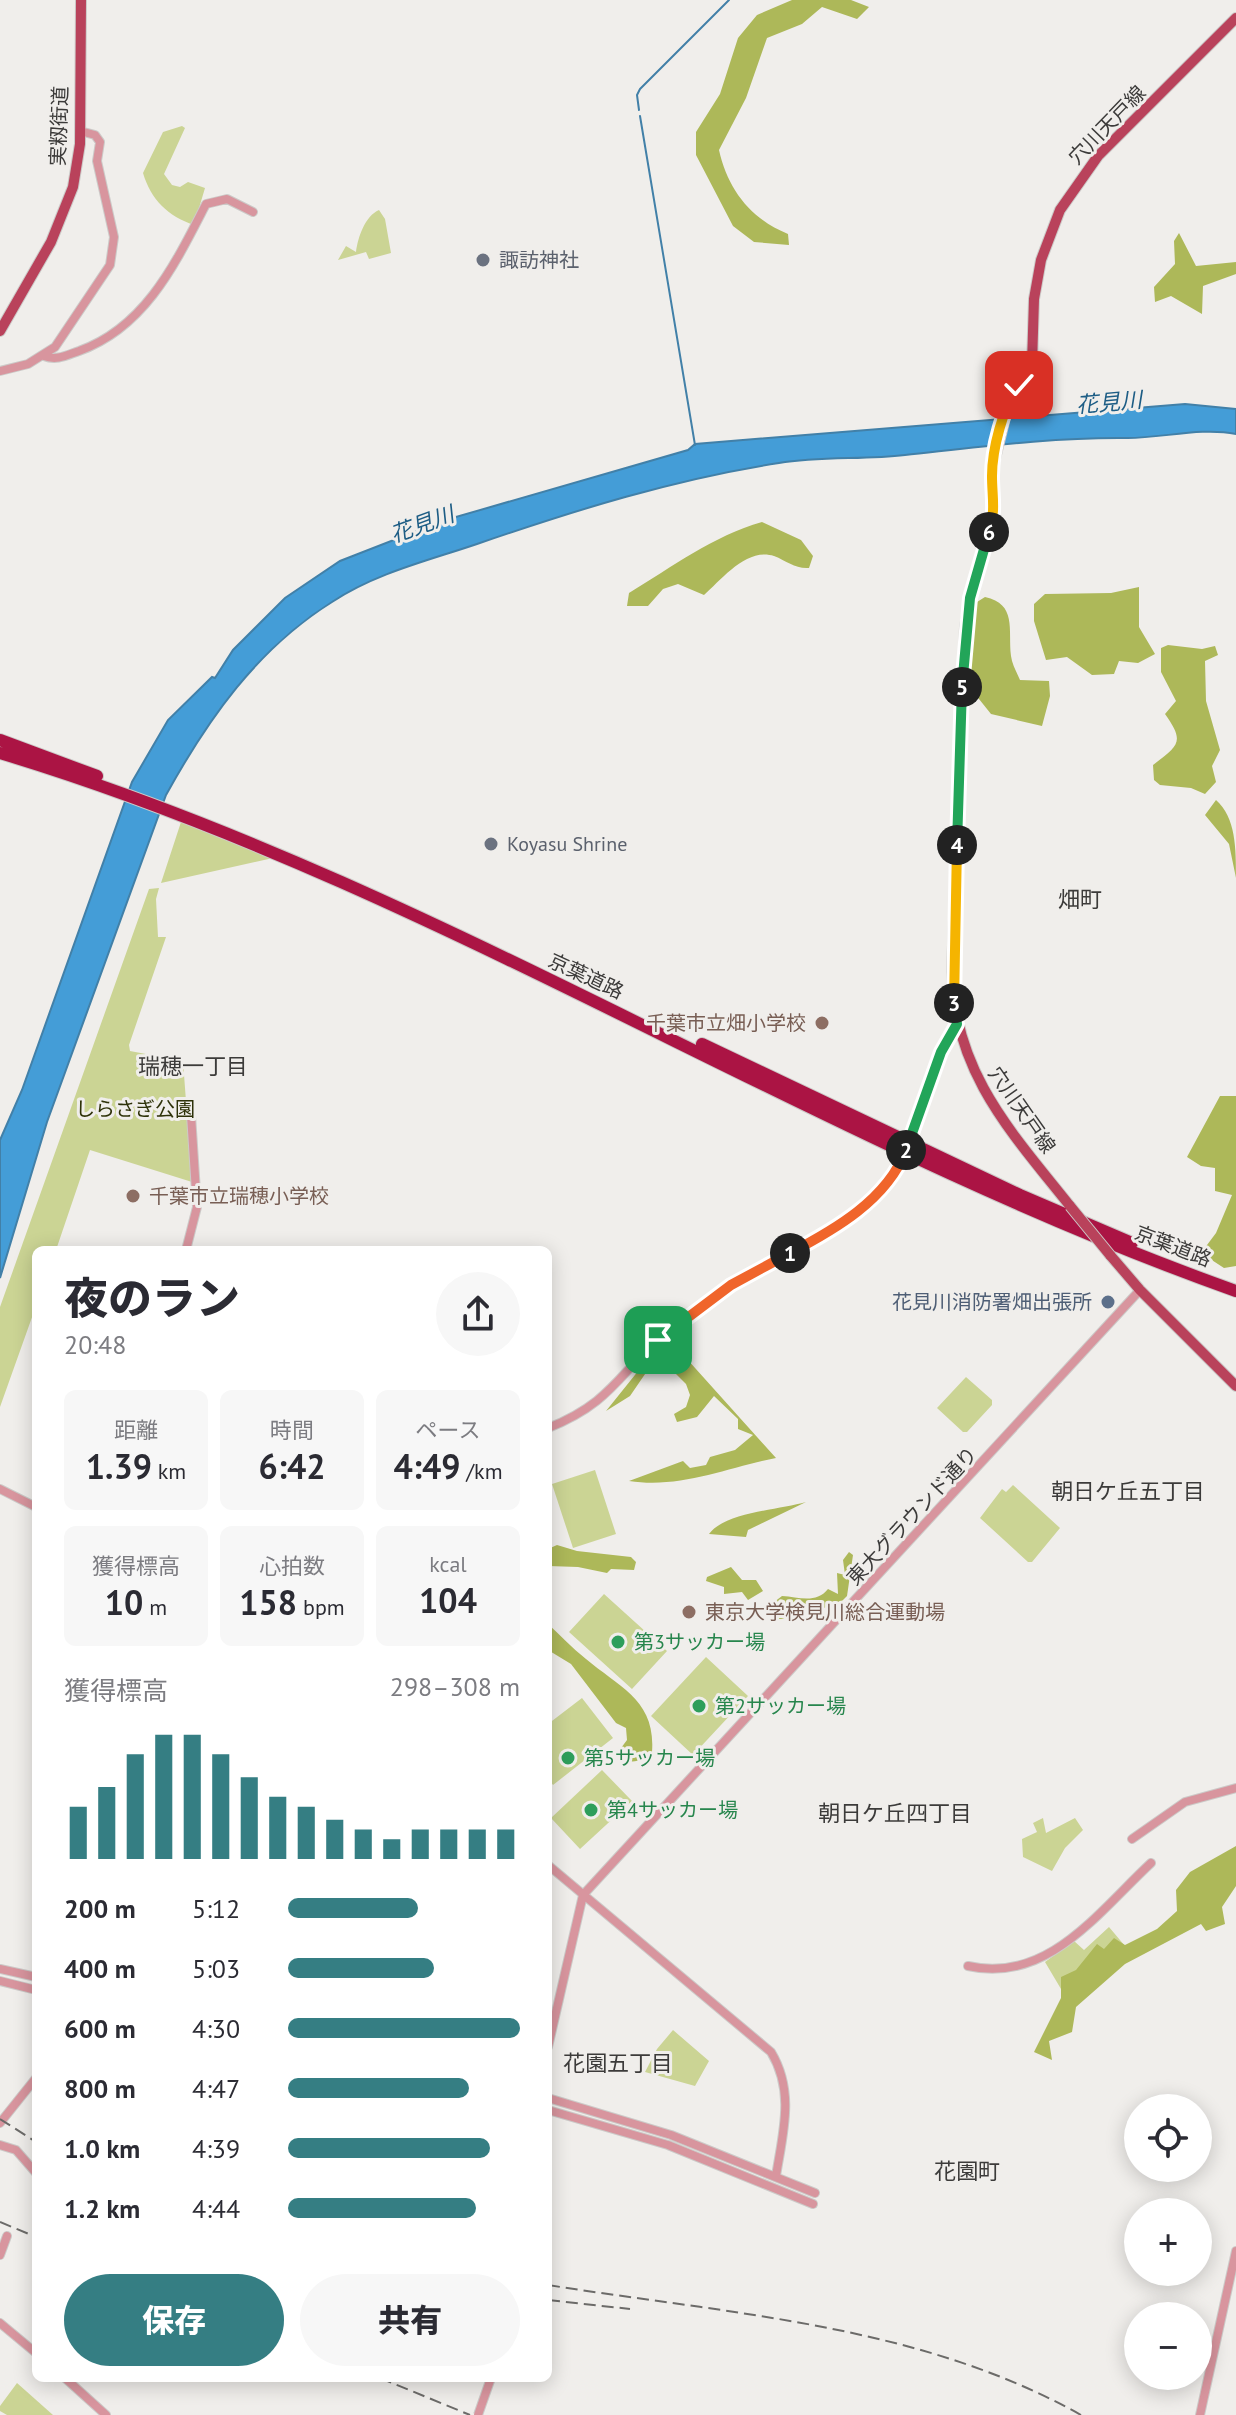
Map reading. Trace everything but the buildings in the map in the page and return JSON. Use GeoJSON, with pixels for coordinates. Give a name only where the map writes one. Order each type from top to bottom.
{"type":"FeatureCollection","features":[{"type":"Feature","properties":{"kind":"highway"},"geometry":{"type":"LineString","coordinates":[[0,743],[95,780]]}},
{"type":"Feature","properties":{"kind":"highway"},"geometry":{"type":"LineString","coordinates":[[0,756],[95,780]]}},
{"type":"Feature","properties":{"kind":"highway","name":"京葉道路"},"geometry":{"type":"LineString","coordinates":[[95,780],[307,863],[1044,1206],[1236,1282]]}},
{"type":"Feature","properties":{"kind":"highway","name":"京葉道路"},"geometry":{"type":"LineString","coordinates":[[307,863],[1028,1208],[1236,1291]]}},
{"type":"Feature","properties":{"kind":"main road","name":"実籾街道"},"geometry":{"type":"LineString","coordinates":[[0,331],[64,215],[77,171],[80,131],[78,0]]}},
{"type":"Feature","properties":{"kind":"main road","name":"実籾街道"},"geometry":{"type":"LineString","coordinates":[[0,319],[59,213],[71,171],[78,0]]}},
{"type":"Feature","properties":{"kind":"main road","name":"穴川天戸線"},"geometry":{"type":"LineString","coordinates":[[1236,18],[1098,156],[1060,210],[1037,274],[1031,368],[1011,398],[996,452],[992,471],[994,516],[965,627],[952,972],[957,1024],[973,1073],[988,1099],[1070,1206],[1140,1290],[1236,1386]]}},
{"type":"Feature","properties":{"kind":"street"},"geometry":{"type":"LineString","coordinates":[[0,371],[44,356],[61,340],[105,274],[113,251],[112,230],[97,161],[100,142],[93,133],[80,131]]}},
{"type":"Feature","properties":{"kind":"street"},"geometry":{"type":"LineString","coordinates":[[44,356],[56,359],[88,347],[136,315],[154,296],[179,257],[206,204],[227,199],[253,212]]}},
{"type":"Feature","properties":{"kind":"street"},"geometry":{"type":"LineString","coordinates":[[552,1426],[600,1402],[649,1348],[698,1308],[826,1233],[883,1187],[902,1160],[941,1052],[957,1024]]}},
{"type":"Feature","properties":{"kind":"street"},"geometry":{"type":"LineString","coordinates":[[187,1246],[197,1213],[191,1115]]}},
{"type":"Feature","properties":{"kind":"street","name":"東大グラウンド通り"},"geometry":{"type":"LineString","coordinates":[[552,2030],[583,1895],[1140,1290]]}},
{"type":"Feature","properties":{"kind":"street"},"geometry":{"type":"LineString","coordinates":[[0,1489],[32,1505]]}},
{"type":"Feature","properties":{"kind":"street"},"geometry":{"type":"LineString","coordinates":[[1132,1839],[1185,1802],[1236,1788]]}},
{"type":"Feature","properties":{"kind":"street"},"geometry":{"type":"LineString","coordinates":[[968,1966],[1011,1969],[1050,1956],[1151,1863]]}},
{"type":"Feature","properties":{"kind":"street"},"geometry":{"type":"LineString","coordinates":[[552,1868],[771,2052],[785,2081],[787,2097],[776,2176]]}},
{"type":"Feature","properties":{"kind":"street"},"geometry":{"type":"LineString","coordinates":[[0,1969],[32,1976]]}},
{"type":"Feature","properties":{"kind":"street"},"geometry":{"type":"LineString","coordinates":[[0,1981],[32,1989]]}},
{"type":"Feature","properties":{"kind":"street"},"geometry":{"type":"LineString","coordinates":[[0,2123],[32,2083]]}},
{"type":"Feature","properties":{"kind":"street"},"geometry":{"type":"LineString","coordinates":[[552,2099],[671,2135],[815,2193]]}},
{"type":"Feature","properties":{"kind":"street"},"geometry":{"type":"LineString","coordinates":[[552,2111],[668,2145],[813,2204]]}},
{"type":"Feature","properties":{"kind":"street"},"geometry":{"type":"LineString","coordinates":[[0,2145],[16,2150],[32,2168]]}},
{"type":"Feature","properties":{"kind":"street"},"geometry":{"type":"LineString","coordinates":[[0,2255],[7,2236]]}},
{"type":"Feature","properties":{"kind":"street"},"geometry":{"type":"LineString","coordinates":[[1200,2415],[1236,2251]]}},
{"type":"Feature","properties":{"kind":"street"},"geometry":{"type":"LineString","coordinates":[[0,2323],[32,2350]]}},
{"type":"Feature","properties":{"kind":"street"},"geometry":{"type":"LineString","coordinates":[[69,2382],[101,2413]]}},
{"type":"Feature","properties":{"kind":"street"},"geometry":{"type":"LineString","coordinates":[[478,2415],[490,2382]]}},
{"type":"Feature","properties":{"kind":"green space"},"geometry":{"type":"Polygon","coordinates":[[[792,0],[851,0],[869,7],[857,19],[822,7],[802,24],[767,38],[746,98],[719,150],[728,178],[743,201],[763,220],[788,234],[789,245],[754,242],[733,226],[696,155],[696,132],[720,94],[738,38],[757,15],[792,0]]]}},
{"type":"Feature","properties":{"kind":"green space"},"geometry":{"type":"Polygon","coordinates":[[[182,126],[185,128],[164,174],[172,185],[180,187],[188,182],[205,188],[194,225],[162,206],[143,173],[163,132],[182,126]]]}},
{"type":"Feature","properties":{"kind":"green space"},"geometry":{"type":"Polygon","coordinates":[[[379,210],[385,219],[391,253],[369,259],[366,252],[338,260],[346,246],[356,252],[363,228],[379,210]]]}},
{"type":"Feature","properties":{"kind":"green space"},"geometry":{"type":"Polygon","coordinates":[[[1179,233],[1196,266],[1236,262],[1236,274],[1203,286],[1202,314],[1171,296],[1155,302],[1154,287],[1175,264],[1174,241],[1179,233]]]}},
{"type":"Feature","properties":{"kind":"green space"},"geometry":{"type":"Polygon","coordinates":[[[762,522],[801,540],[813,556],[809,568],[795,566],[774,556],[754,556],[736,566],[704,595],[678,584],[663,589],[648,606],[627,606],[629,593],[677,563],[727,535],[762,522]]]}},
{"type":"Feature","properties":{"kind":"green space"},"geometry":{"type":"Polygon","coordinates":[[[1139,587],[1139,627],[1155,654],[1138,663],[1119,661],[1114,674],[1092,675],[1067,657],[1046,660],[1034,621],[1034,604],[1045,594],[1111,593],[1139,587]]]}},
{"type":"Feature","properties":{"kind":"green space"},"geometry":{"type":"Polygon","coordinates":[[[985,597],[1002,605],[1009,619],[1012,659],[1020,680],[1049,681],[1050,696],[1042,726],[991,714],[967,684],[977,602],[985,597]]]}},
{"type":"Feature","properties":{"kind":"green space"},"geometry":{"type":"Polygon","coordinates":[[[1168,645],[1202,649],[1215,646],[1218,655],[1205,661],[1206,701],[1220,750],[1212,766],[1216,782],[1205,794],[1191,788],[1160,785],[1154,780],[1153,765],[1169,753],[1177,737],[1165,714],[1176,701],[1161,672],[1161,648],[1168,645]]]}},
{"type":"Feature","properties":{"kind":"green space"},"geometry":{"type":"Polygon","coordinates":[[[1216,800],[1223,807],[1231,825],[1236,878],[1229,844],[1205,815],[1216,800]]]}},
{"type":"Feature","properties":{"kind":"green space"},"geometry":{"type":"Polygon","coordinates":[[[181,822],[273,858],[161,883],[181,822]]]}},
{"type":"Feature","properties":{"kind":"green space","name":"しらさぎ公園"},"geometry":{"type":"Polygon","coordinates":[[[159,888],[156,899],[158,937],[166,937],[129,1045],[130,1051],[183,1061],[192,1182],[90,1150],[57,1246],[32,1246],[32,1317],[0,1407],[0,1307],[149,889],[159,888]]]}},
{"type":"Feature","properties":{"kind":"green space"},"geometry":{"type":"Polygon","coordinates":[[[1220,1096],[1236,1096],[1236,1266],[1224,1268],[1201,1253],[1216,1233],[1232,1195],[1215,1191],[1215,1168],[1201,1166],[1187,1157],[1220,1096]]]}},
{"type":"Feature","properties":{"kind":"green space"},"geometry":{"type":"Polygon","coordinates":[[[669,1339],[776,1458],[685,1480],[629,1481],[683,1461],[690,1468],[706,1465],[710,1457],[735,1450],[753,1435],[738,1429],[738,1419],[714,1396],[697,1417],[677,1422],[674,1414],[686,1407],[690,1395],[686,1384],[660,1358],[656,1358],[630,1396],[606,1411],[651,1355],[669,1339]]]}},
{"type":"Feature","properties":{"kind":"green space"},"geometry":{"type":"Polygon","coordinates":[[[966,1377],[992,1400],[992,1405],[967,1432],[963,1432],[937,1408],[966,1377]]]}},
{"type":"Feature","properties":{"kind":"green space"},"geometry":{"type":"Polygon","coordinates":[[[595,1470],[616,1534],[573,1548],[552,1484],[595,1470]]]}},
{"type":"Feature","properties":{"kind":"green space"},"geometry":{"type":"Polygon","coordinates":[[[1013,1485],[1060,1528],[1032,1562],[1028,1562],[980,1518],[1002,1489],[1006,1492],[1013,1485]]]}},
{"type":"Feature","properties":{"kind":"green space"},"geometry":{"type":"Polygon","coordinates":[[[806,1502],[748,1530],[746,1537],[709,1534],[740,1516],[806,1502]]]}},
{"type":"Feature","properties":{"kind":"green space"},"geometry":{"type":"Polygon","coordinates":[[[557,1545],[577,1551],[631,1557],[636,1562],[634,1570],[611,1569],[607,1573],[552,1566],[552,1547],[557,1545]]]}},
{"type":"Feature","properties":{"kind":"green space"},"geometry":{"type":"Polygon","coordinates":[[[849,1552],[853,1555],[847,1596],[839,1604],[781,1619],[771,1618],[765,1609],[782,1596],[813,1598],[828,1589],[838,1594],[837,1573],[845,1575],[843,1560],[849,1552]]]}},
{"type":"Feature","properties":{"kind":"green space"},"geometry":{"type":"Polygon","coordinates":[[[731,1567],[742,1580],[756,1580],[763,1591],[748,1600],[742,1592],[724,1594],[724,1587],[706,1581],[707,1577],[731,1567]]]}},
{"type":"Feature","properties":{"kind":"green space","name":"第3サッカー場"},"geometry":{"type":"Polygon","coordinates":[[[604,1594],[667,1651],[632,1689],[569,1632],[604,1594]]]}},
{"type":"Feature","properties":{"kind":"green space"},"geometry":{"type":"Polygon","coordinates":[[[552,1628],[642,1707],[652,1734],[652,1752],[634,1761],[622,1757],[618,1752],[627,1740],[626,1728],[616,1723],[571,1664],[552,1652],[552,1628]]]}},
{"type":"Feature","properties":{"kind":"green space","name":"第2サッカー場"},"geometry":{"type":"Polygon","coordinates":[[[706,1657],[748,1696],[693,1755],[651,1716],[706,1657]]]}},
{"type":"Feature","properties":{"kind":"green space","name":"第5サッカー場"},"geometry":{"type":"Polygon","coordinates":[[[582,1698],[613,1738],[553,1785],[552,1784],[552,1721],[582,1698]]]}},
{"type":"Feature","properties":{"kind":"green space","name":"第4サッカー場"},"geometry":{"type":"Polygon","coordinates":[[[602,1770],[632,1801],[580,1849],[552,1817],[602,1770]]]}},
{"type":"Feature","properties":{"kind":"green space"},"geometry":{"type":"Polygon","coordinates":[[[1043,1818],[1046,1833],[1075,1818],[1083,1830],[1065,1848],[1052,1871],[1023,1857],[1022,1839],[1037,1832],[1033,1823],[1043,1818]]]}},
{"type":"Feature","properties":{"kind":"green space"},"geometry":{"type":"Polygon","coordinates":[[[1236,1846],[1236,1886],[1222,1907],[1225,1924],[1206,1931],[1201,1924],[1125,1964],[1076,2007],[1072,2032],[1049,2041],[1052,2060],[1034,2052],[1061,1998],[1061,1977],[1076,1970],[1097,1944],[1104,1949],[1114,1938],[1125,1945],[1157,1929],[1177,1911],[1176,1890],[1190,1872],[1236,1846]]]}},
{"type":"Feature","properties":{"kind":"green space"},"geometry":{"type":"Polygon","coordinates":[[[1109,1927],[1125,1946],[1076,1985],[1061,1989],[1045,1962],[1074,1941],[1084,1950],[1109,1927]]]}},
{"type":"Feature","properties":{"kind":"green space"},"geometry":{"type":"Polygon","coordinates":[[[673,2030],[709,2061],[695,2086],[645,2072],[657,2049],[673,2030]]]}},
{"type":"Feature","properties":{"kind":"green space"},"geometry":{"type":"Polygon","coordinates":[[[17,2383],[53,2415],[7,2415],[0,2411],[0,2406],[17,2383]]]}},
{"type":"Feature","properties":{"kind":"water"},"geometry":{"type":"Polygon","coordinates":[[[1185,404],[1236,409],[1236,434],[1196,432],[1141,438],[1044,441],[890,456],[795,461],[740,470],[589,508],[402,568],[349,592],[305,621],[258,664],[217,713],[166,795],[47,1122],[0,1278],[0,1140],[22,1090],[132,782],[168,720],[212,677],[215,678],[233,650],[285,598],[340,561],[440,522],[450,513],[456,517],[688,450],[695,444],[1185,404]]]}},
{"type":"Feature","properties":{"kind":"waterway"},"geometry":{"type":"LineString","coordinates":[[639,110],[637,95],[640,89],[729,0]]}},
{"type":"Feature","properties":{"kind":"waterway"},"geometry":{"type":"LineString","coordinates":[[640,116],[695,445]]}},
{"type":"Feature","properties":{"kind":"railway"},"geometry":{"type":"LineString","coordinates":[[0,2119],[32,2139]]}},
{"type":"Feature","properties":{"kind":"railway"},"geometry":{"type":"LineString","coordinates":[[0,2222],[32,2235]]}},
{"type":"Feature","properties":{"kind":"railway"},"geometry":{"type":"LineString","coordinates":[[552,2286],[753,2315],[889,2342],[955,2360],[1019,2384],[1081,2415]]}},
{"type":"Feature","properties":{"kind":"railway"},"geometry":{"type":"LineString","coordinates":[[552,2300],[630,2309]]}},
{"type":"Feature","properties":{"kind":"railway"},"geometry":{"type":"LineString","coordinates":[[390,2382],[470,2415]]}},
{"type":"Feature","properties":{"kind":"place","name":"諏訪神社"},"geometry":{"type":"Point","coordinates":[483,260]}},
{"type":"Feature","properties":{"kind":"place","name":"Koyasu Shrine"},"geometry":{"type":"Point","coordinates":[491,844]}},
{"type":"Feature","properties":{"kind":"place","name":"千葉市立畑小学校"},"geometry":{"type":"Point","coordinates":[822,1023]}},
{"type":"Feature","properties":{"kind":"place","name":"千葉市立瑞穂小学校"},"geometry":{"type":"Point","coordinates":[133,1196]}},
{"type":"Feature","properties":{"kind":"place","name":"花見川消防署畑出張所"},"geometry":{"type":"Point","coordinates":[1108,1302]}},
{"type":"Feature","properties":{"kind":"place","name":"東京大学検見川総合運動場"},"geometry":{"type":"Point","coordinates":[689,1612]}},
{"type":"Feature","properties":{"kind":"place","name":"第3サッカー場"},"geometry":{"type":"Point","coordinates":[618,1642]}},
{"type":"Feature","properties":{"kind":"place","name":"第2サッカー場"},"geometry":{"type":"Point","coordinates":[699,1706]}},
{"type":"Feature","properties":{"kind":"place","name":"第5サッカー場"},"geometry":{"type":"Point","coordinates":[568,1758]}},
{"type":"Feature","properties":{"kind":"place","name":"第4サッカー場"},"geometry":{"type":"Point","coordinates":[591,1810]}},
{"type":"Feature","properties":{"kind":"district","name":"畑町"},"geometry":{"type":"Point","coordinates":[1080,899]}},
{"type":"Feature","properties":{"kind":"district","name":"瑞穂一丁目"},"geometry":{"type":"Point","coordinates":[193,1066]}},
{"type":"Feature","properties":{"kind":"district","name":"朝日ケ丘五丁目"},"geometry":{"type":"Point","coordinates":[1128,1491]}},
{"type":"Feature","properties":{"kind":"district","name":"朝日ケ丘四丁目"},"geometry":{"type":"Point","coordinates":[895,1813]}},
{"type":"Feature","properties":{"kind":"district","name":"花園五丁目"},"geometry":{"type":"Point","coordinates":[618,2063]}},
{"type":"Feature","properties":{"kind":"district","name":"花園町"},"geometry":{"type":"Point","coordinates":[967,2171]}},
{"type":"Feature","properties":{"kind":"route"},"geometry":{"type":"LineString","coordinates":[[658,1340],[731,1285],[826,1233],[874,1197],[899,1166],[941,1052],[950,1031],[957,1024],[952,972],[965,627],[996,506],[993,464],[1009,402],[1019,385]]}},
{"type":"Feature","properties":{"kind":"water label","name":"花見川"},"geometry":{"type":"Point","coordinates":[1109,402]}},
{"type":"Feature","properties":{"kind":"water label","name":"花見川"},"geometry":{"type":"Point","coordinates":[422,524]}}]}
